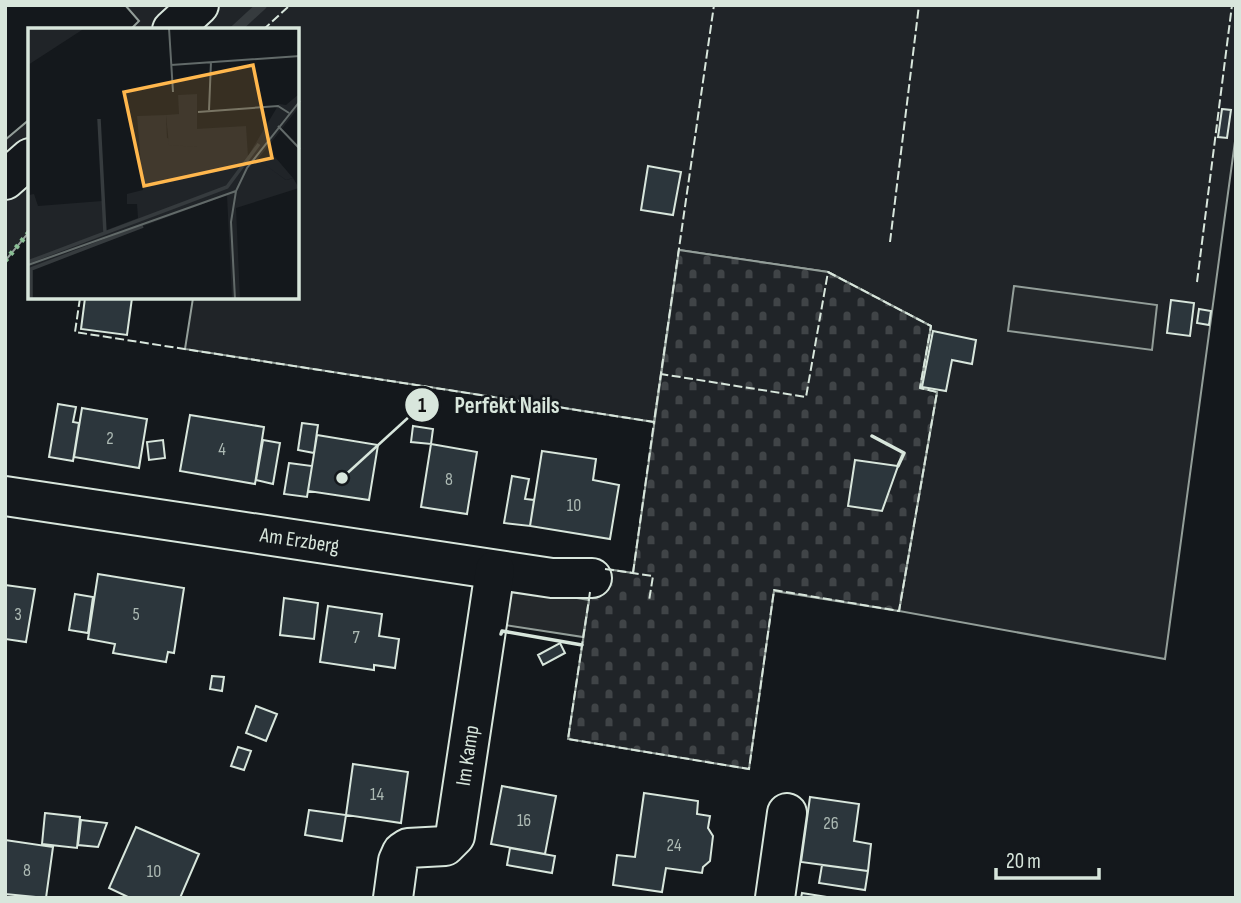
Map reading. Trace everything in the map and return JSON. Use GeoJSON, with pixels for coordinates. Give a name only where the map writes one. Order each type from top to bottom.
{"type":"FeatureCollection","features":[{"type":"Feature","properties":{"kind":"street"},"geometry":{"type":"LineString","coordinates":[[174,28],[199,5]]}},
{"type":"Feature","properties":{"kind":"street"},"geometry":{"type":"LineString","coordinates":[[5,180],[28,160]]}},
{"type":"Feature","properties":{"kind":"street","name":"Am Erzberg"},"geometry":{"type":"LineString","coordinates":[[5,496],[552,578],[592,578]]}},
{"type":"Feature","properties":{"kind":"street","name":"Im Kamp"},"geometry":{"type":"LineString","coordinates":[[393,898],[398,861],[402,852],[408,848],[445,846],[455,836],[495,570]]}},
{"type":"Feature","properties":{"kind":"street"},"geometry":{"type":"LineString","coordinates":[[775,898],[787,813]]}},
{"type":"Feature","properties":{"kind":"green space"},"geometry":{"type":"Polygon","coordinates":[[[125,5],[1236,5],[1236,134],[1165,659],[899,611],[937,393],[920,388],[931,326],[828,272],[679,250],[654,422],[185,349],[193,299],[299,299],[299,28],[132,28],[139,21],[125,5]]]}},
{"type":"Feature","properties":{"kind":"green space"},"geometry":{"type":"Polygon","coordinates":[[[28,121],[28,233],[5,261],[5,140],[28,121]]]}},
{"type":"Feature","properties":{"kind":"green space"},"geometry":{"type":"Polygon","coordinates":[[[679,250],[828,272],[931,326],[920,388],[937,392],[899,611],[774,591],[749,769],[568,739],[594,567],[633,573],[679,250]]]}},
{"type":"Feature","properties":{"kind":"shaded area"},"geometry":{"type":"Polygon","coordinates":[[[1014,286],[1157,305],[1152,350],[1008,331],[1014,286]]]}},
{"type":"Feature","properties":{"kind":"shaded area"},"geometry":{"type":"Polygon","coordinates":[[[511,587],[589,600],[583,637],[505,625],[511,587]]]}},
{"type":"Feature","properties":{"kind":"building"},"geometry":{"type":"Polygon","coordinates":[[[1222,109],[1231,110],[1227,138],[1218,137],[1222,109]]]}},
{"type":"Feature","properties":{"kind":"building"},"geometry":{"type":"Polygon","coordinates":[[[648,166],[681,172],[673,215],[641,210],[648,166]]]}},
{"type":"Feature","properties":{"kind":"building"},"geometry":{"type":"Polygon","coordinates":[[[85,299],[132,299],[127,335],[81,329],[85,299]]]}},
{"type":"Feature","properties":{"kind":"building"},"geometry":{"type":"Polygon","coordinates":[[[1171,300],[1194,303],[1190,336],[1167,333],[1171,300]]]}},
{"type":"Feature","properties":{"kind":"building"},"geometry":{"type":"Polygon","coordinates":[[[1199,309],[1211,311],[1209,325],[1197,323],[1199,309]]]}},
{"type":"Feature","properties":{"kind":"building"},"geometry":{"type":"Polygon","coordinates":[[[933,331],[976,340],[972,364],[952,360],[946,391],[922,387],[933,331]]]}},
{"type":"Feature","properties":{"kind":"building"},"geometry":{"type":"Polygon","coordinates":[[[58,404],[76,407],[73,422],[79,423],[73,461],[49,457],[58,404]]]}},
{"type":"Feature","properties":{"kind":"building"},"geometry":{"type":"Polygon","coordinates":[[[82,408],[147,419],[139,468],[74,457],[82,408]]]}},
{"type":"Feature","properties":{"kind":"building"},"geometry":{"type":"Polygon","coordinates":[[[190,415],[264,427],[255,484],[180,471],[190,415]]]}},
{"type":"Feature","properties":{"kind":"building"},"geometry":{"type":"Polygon","coordinates":[[[302,423],[318,425],[314,453],[298,450],[302,423]]]}},
{"type":"Feature","properties":{"kind":"building"},"geometry":{"type":"Polygon","coordinates":[[[413,426],[433,429],[431,444],[411,442],[413,426]]]}},
{"type":"Feature","properties":{"kind":"building"},"geometry":{"type":"Polygon","coordinates":[[[317,435],[378,445],[369,500],[308,491],[317,435]]]}},
{"type":"Feature","properties":{"kind":"building"},"geometry":{"type":"Polygon","coordinates":[[[163,440],[165,458],[149,460],[147,442],[163,440]]]}},
{"type":"Feature","properties":{"kind":"building"},"geometry":{"type":"Polygon","coordinates":[[[263,440],[280,443],[273,484],[256,480],[263,440]]]}},
{"type":"Feature","properties":{"kind":"building"},"geometry":{"type":"Polygon","coordinates":[[[431,444],[477,452],[467,514],[421,507],[431,444]]]}},
{"type":"Feature","properties":{"kind":"building"},"geometry":{"type":"Polygon","coordinates":[[[542,451],[596,459],[593,480],[619,485],[610,539],[530,526],[542,451]]]}},
{"type":"Feature","properties":{"kind":"building"},"geometry":{"type":"Polygon","coordinates":[[[855,460],[898,466],[882,511],[848,506],[855,460]]]}},
{"type":"Feature","properties":{"kind":"building"},"geometry":{"type":"Polygon","coordinates":[[[289,463],[312,466],[307,497],[284,494],[289,463]]]}},
{"type":"Feature","properties":{"kind":"building"},"geometry":{"type":"Polygon","coordinates":[[[512,476],[529,479],[525,499],[534,500],[530,526],[504,523],[512,476]]]}},
{"type":"Feature","properties":{"kind":"building"},"geometry":{"type":"Polygon","coordinates":[[[98,574],[184,588],[174,653],[168,652],[166,662],[113,653],[115,644],[88,639],[98,574]]]}},
{"type":"Feature","properties":{"kind":"building"},"geometry":{"type":"Polygon","coordinates":[[[5,585],[35,589],[26,642],[5,639],[5,585]]]}},
{"type":"Feature","properties":{"kind":"building"},"geometry":{"type":"Polygon","coordinates":[[[75,594],[93,597],[88,633],[69,630],[75,594]]]}},
{"type":"Feature","properties":{"kind":"building"},"geometry":{"type":"Polygon","coordinates":[[[284,598],[318,603],[314,639],[280,635],[284,598]]]}},
{"type":"Feature","properties":{"kind":"building"},"geometry":{"type":"Polygon","coordinates":[[[328,606],[382,614],[379,636],[399,639],[395,668],[374,665],[374,670],[320,662],[328,606]]]}},
{"type":"Feature","properties":{"kind":"building"},"geometry":{"type":"Polygon","coordinates":[[[560,643],[565,653],[543,665],[538,655],[560,643]]]}},
{"type":"Feature","properties":{"kind":"building"},"geometry":{"type":"Polygon","coordinates":[[[212,676],[224,677],[222,691],[210,689],[212,676]]]}},
{"type":"Feature","properties":{"kind":"building"},"geometry":{"type":"Polygon","coordinates":[[[256,706],[277,714],[266,741],[246,733],[256,706]]]}},
{"type":"Feature","properties":{"kind":"building"},"geometry":{"type":"Polygon","coordinates":[[[238,747],[251,751],[244,770],[231,766],[238,747]]]}},
{"type":"Feature","properties":{"kind":"building"},"geometry":{"type":"Polygon","coordinates":[[[353,764],[408,772],[401,823],[346,815],[353,764]]]}},
{"type":"Feature","properties":{"kind":"building"},"geometry":{"type":"Polygon","coordinates":[[[502,786],[556,796],[545,854],[491,844],[502,786]]]}},
{"type":"Feature","properties":{"kind":"building"},"geometry":{"type":"Polygon","coordinates":[[[644,793],[698,801],[697,814],[710,816],[708,828],[713,836],[710,861],[703,867],[702,873],[666,868],[662,892],[613,885],[617,855],[635,857],[644,793]]]}},
{"type":"Feature","properties":{"kind":"building"},"geometry":{"type":"Polygon","coordinates":[[[810,797],[859,804],[854,841],[871,844],[868,871],[801,862],[810,797]]]}},
{"type":"Feature","properties":{"kind":"building"},"geometry":{"type":"Polygon","coordinates":[[[309,810],[346,815],[342,841],[305,835],[309,810]]]}},
{"type":"Feature","properties":{"kind":"building"},"geometry":{"type":"Polygon","coordinates":[[[45,813],[80,817],[77,848],[42,844],[45,813]]]}},
{"type":"Feature","properties":{"kind":"building"},"geometry":{"type":"Polygon","coordinates":[[[81,820],[107,823],[98,847],[78,845],[81,820]]]}},
{"type":"Feature","properties":{"kind":"building"},"geometry":{"type":"Polygon","coordinates":[[[136,827],[199,854],[180,898],[130,898],[109,888],[136,827]]]}},
{"type":"Feature","properties":{"kind":"building"},"geometry":{"type":"Polygon","coordinates":[[[5,840],[53,847],[46,898],[5,894],[5,840]]]}},
{"type":"Feature","properties":{"kind":"building"},"geometry":{"type":"Polygon","coordinates":[[[510,848],[555,856],[552,873],[507,865],[510,848]]]}},
{"type":"Feature","properties":{"kind":"building"},"geometry":{"type":"Polygon","coordinates":[[[822,865],[868,871],[865,890],[819,883],[822,865]]]}},
{"type":"Feature","properties":{"kind":"building"},"geometry":{"type":"Polygon","coordinates":[[[802,893],[833,898],[801,898],[802,893]]]}},
{"type":"Feature","properties":{"kind":"waterway"},"geometry":{"type":"LineString","coordinates":[[237,28],[262,5]]}},
{"type":"Feature","properties":{"kind":"hedge"},"geometry":{"type":"LineString","coordinates":[[5,261],[28,233]]}},
{"type":"Feature","properties":{"kind":"fence"},"geometry":{"type":"LineString","coordinates":[[265,28],[290,5]]}},
{"type":"Feature","properties":{"kind":"fence"},"geometry":{"type":"LineString","coordinates":[[80,299],[75,332],[654,422],[714,5]]}},
{"type":"Feature","properties":{"kind":"fence"},"geometry":{"type":"LineString","coordinates":[[890,242],[919,5]]}},
{"type":"Feature","properties":{"kind":"fence"},"geometry":{"type":"LineString","coordinates":[[1197,282],[1232,5]]}},
{"type":"Feature","properties":{"kind":"fence"},"geometry":{"type":"LineString","coordinates":[[590,592],[568,739],[749,769],[774,590],[899,611],[937,392],[920,388],[931,326],[828,272],[806,397],[661,374]]}},
{"type":"Feature","properties":{"kind":"fence"},"geometry":{"type":"LineString","coordinates":[[633,573],[654,422]]}},
{"type":"Feature","properties":{"kind":"fence"},"geometry":{"type":"LineString","coordinates":[[605,569],[653,576],[649,601]]}},
{"type":"Feature","properties":{"kind":"wall"},"geometry":{"type":"LineString","coordinates":[[872,436],[904,453],[898,466]]}},
{"type":"Feature","properties":{"kind":"wall"},"geometry":{"type":"LineString","coordinates":[[501,634],[502,631],[582,645]]}},
{"type":"Feature","properties":{"kind":"place","name":"Perfekt Nails"},"geometry":{"type":"Point","coordinates":[342,478]}}]}
